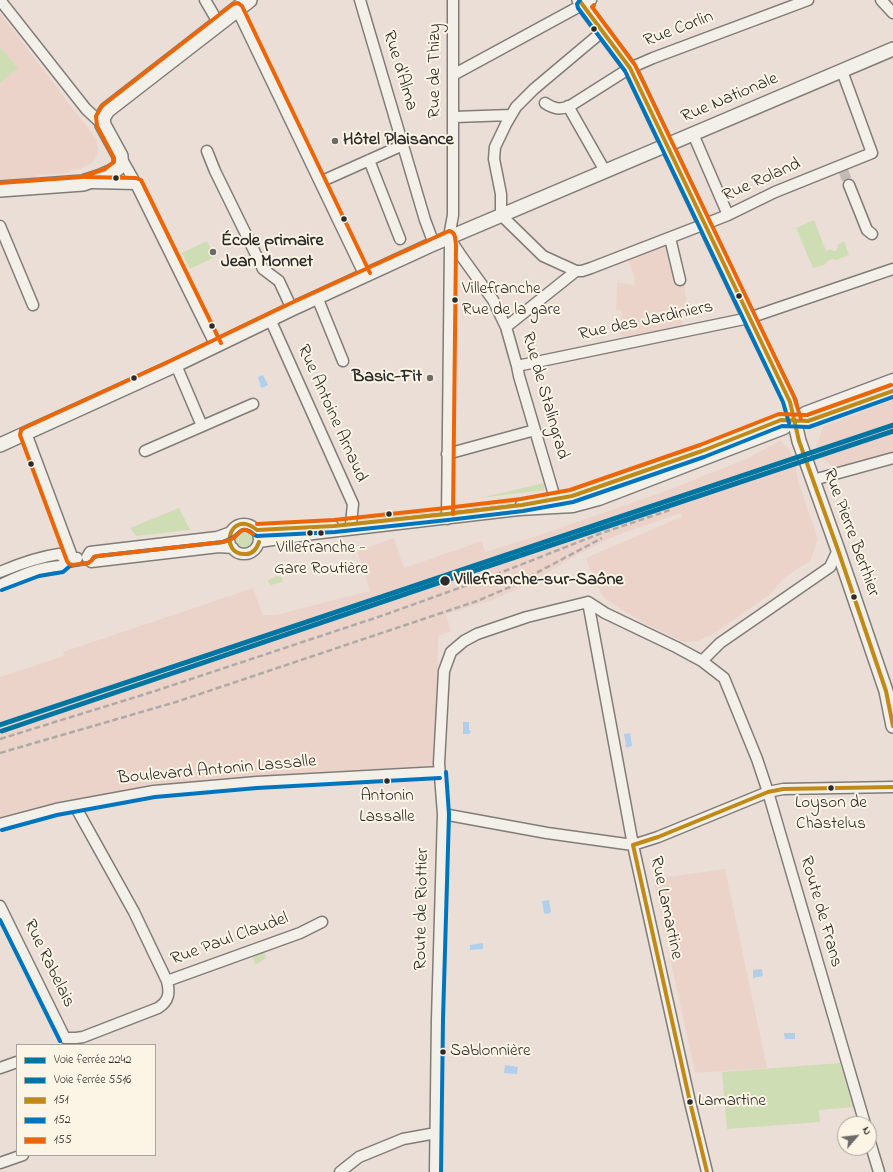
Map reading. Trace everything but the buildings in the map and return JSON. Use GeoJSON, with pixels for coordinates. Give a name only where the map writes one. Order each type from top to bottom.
{"type":"FeatureCollection","features":[{"type":"Feature","properties":{"kind":"main road"},"geometry":{"type":"LineString","coordinates":[[0,189],[83,183],[111,172],[119,166],[120,156],[103,125],[102,118],[104,115],[110,108],[249,0]]}},
{"type":"Feature","properties":{"kind":"main road","name":"Rue Pierre Berthier"},"geometry":{"type":"LineString","coordinates":[[585,2],[603,31],[630,68],[790,402],[799,441],[886,691],[893,726]]}},
{"type":"Feature","properties":{"kind":"main road","name":"Rue Nationale"},"geometry":{"type":"LineString","coordinates":[[0,445],[176,365],[270,319],[449,237],[501,214],[535,202],[893,49]]}},
{"type":"Feature","properties":{"kind":"street"},"geometry":{"type":"LineString","coordinates":[[0,0],[86,109],[103,125]]}},
{"type":"Feature","properties":{"kind":"street"},"geometry":{"type":"LineString","coordinates":[[205,0],[218,24]]}},
{"type":"Feature","properties":{"kind":"street","name":"Rue d'Alma"},"geometry":{"type":"LineString","coordinates":[[360,0],[425,220],[434,244]]}},
{"type":"Feature","properties":{"kind":"street","name":"Rue de Thizy"},"geometry":{"type":"LineString","coordinates":[[447,517],[450,268],[449,237],[453,215],[453,0]]}},
{"type":"Feature","properties":{"kind":"street","name":"Rue Corlin"},"geometry":{"type":"LineString","coordinates":[[568,106],[630,68],[808,0]]}},
{"type":"Feature","properties":{"kind":"street"},"geometry":{"type":"LineString","coordinates":[[881,0],[893,13]]}},
{"type":"Feature","properties":{"kind":"street"},"geometry":{"type":"LineString","coordinates":[[453,75],[585,2]]}},
{"type":"Feature","properties":{"kind":"street"},"geometry":{"type":"LineString","coordinates":[[237,9],[365,276]]}},
{"type":"Feature","properties":{"kind":"street"},"geometry":{"type":"LineString","coordinates":[[506,327],[576,271],[543,256],[501,214],[501,194],[494,159],[495,147],[516,107],[534,89],[603,31]]}},
{"type":"Feature","properties":{"kind":"street","name":"Rue Roland"},"geometry":{"type":"LineString","coordinates":[[576,271],[591,268],[728,215],[775,192],[842,168],[872,153],[842,71]]}},
{"type":"Feature","properties":{"kind":"street"},"geometry":{"type":"LineString","coordinates":[[545,103],[552,108],[564,108],[568,106],[605,172]]}},
{"type":"Feature","properties":{"kind":"street"},"geometry":{"type":"LineString","coordinates":[[454,117],[511,115]]}},
{"type":"Feature","properties":{"kind":"street"},"geometry":{"type":"LineString","coordinates":[[693,134],[728,215]]}},
{"type":"Feature","properties":{"kind":"street"},"geometry":{"type":"LineString","coordinates":[[320,182],[403,145]]}},
{"type":"Feature","properties":{"kind":"street"},"geometry":{"type":"LineString","coordinates":[[207,151],[262,270],[279,281],[292,309]]}},
{"type":"Feature","properties":{"kind":"street"},"geometry":{"type":"LineString","coordinates":[[120,156],[136,184],[216,346]]}},
{"type":"Feature","properties":{"kind":"street"},"geometry":{"type":"LineString","coordinates":[[369,160],[400,239]]}},
{"type":"Feature","properties":{"kind":"street"},"geometry":{"type":"LineString","coordinates":[[83,183],[136,184]]}},
{"type":"Feature","properties":{"kind":"street"},"geometry":{"type":"LineString","coordinates":[[849,185],[867,230],[872,234]]}},
{"type":"Feature","properties":{"kind":"street"},"geometry":{"type":"LineString","coordinates":[[0,226],[33,305]]}},
{"type":"Feature","properties":{"kind":"street","name":"Rue de Stalingrad"},"geometry":{"type":"LineString","coordinates":[[449,237],[493,300],[506,327],[557,504]]}},
{"type":"Feature","properties":{"kind":"street"},"geometry":{"type":"LineString","coordinates":[[670,238],[680,280]]}},
{"type":"Feature","properties":{"kind":"street","name":"Rue des Jardiniers"},"geometry":{"type":"LineString","coordinates":[[517,366],[750,318],[893,269]]}},
{"type":"Feature","properties":{"kind":"street"},"geometry":{"type":"LineString","coordinates":[[318,297],[343,361]]}},
{"type":"Feature","properties":{"kind":"street","name":"Rue Antoine Arnaud"},"geometry":{"type":"LineString","coordinates":[[270,319],[353,504],[351,524]]}},
{"type":"Feature","properties":{"kind":"street"},"geometry":{"type":"LineString","coordinates":[[176,365],[202,426]]}},
{"type":"Feature","properties":{"kind":"street"},"geometry":{"type":"LineString","coordinates":[[795,421],[805,412],[893,379]]}},
{"type":"Feature","properties":{"kind":"street"},"geometry":{"type":"LineString","coordinates":[[259,542],[447,517],[522,505],[557,504],[572,496],[702,451],[781,420],[808,421],[893,391]]}},
{"type":"Feature","properties":{"kind":"street"},"geometry":{"type":"LineString","coordinates":[[145,451],[253,404]]}},
{"type":"Feature","properties":{"kind":"street"},"geometry":{"type":"LineString","coordinates":[[447,454],[535,430]]}},
{"type":"Feature","properties":{"kind":"street"},"geometry":{"type":"LineString","coordinates":[[26,433],[49,508],[70,559]]}},
{"type":"Feature","properties":{"kind":"street"},"geometry":{"type":"LineString","coordinates":[[813,480],[893,458]]}},
{"type":"Feature","properties":{"kind":"street"},"geometry":{"type":"LineString","coordinates":[[257,530],[447,517]]}},
{"type":"Feature","properties":{"kind":"street"},"geometry":{"type":"LineString","coordinates":[[87,557],[90,552],[97,550],[217,537],[231,532],[237,526],[244,524],[251,525],[257,530],[259,542],[256,549],[248,553],[240,553],[233,548],[229,539],[231,532]]}},
{"type":"Feature","properties":{"kind":"street"},"geometry":{"type":"LineString","coordinates":[[87,557],[91,562],[219,547],[233,548]]}},
{"type":"Feature","properties":{"kind":"street"},"geometry":{"type":"LineString","coordinates":[[702,661],[720,643],[830,567],[838,550]]}},
{"type":"Feature","properties":{"kind":"street"},"geometry":{"type":"LineString","coordinates":[[0,572],[45,556],[59,554],[70,559],[87,557]]}},
{"type":"Feature","properties":{"kind":"street"},"geometry":{"type":"LineString","coordinates":[[0,585],[34,570],[61,566],[70,559]]}},
{"type":"Feature","properties":{"kind":"street","name":"Route de Frans"},"geometry":{"type":"LineString","coordinates":[[588,602],[606,613],[702,661],[724,678],[757,759],[768,792],[863,1116]]}},
{"type":"Feature","properties":{"kind":"street","name":"Route de Riottier"},"geometry":{"type":"LineString","coordinates":[[435,1172],[443,814],[440,763],[444,671],[450,652],[464,641],[477,634],[527,617],[588,602]]}},
{"type":"Feature","properties":{"kind":"street","name":"Rue Lamartine"},"geometry":{"type":"LineString","coordinates":[[588,602],[633,845],[707,1172]]}},
{"type":"Feature","properties":{"kind":"street","name":"Boulevard Antonin Lassalle"},"geometry":{"type":"LineString","coordinates":[[0,824],[56,809],[154,791],[256,782],[440,772]]}},
{"type":"Feature","properties":{"kind":"street"},"geometry":{"type":"LineString","coordinates":[[443,814],[547,833],[633,845],[658,837],[768,792],[783,789],[893,788]]}},
{"type":"Feature","properties":{"kind":"street"},"geometry":{"type":"LineString","coordinates":[[75,806],[134,912],[167,981]]}},
{"type":"Feature","properties":{"kind":"street","name":"Rue Rabelais"},"geometry":{"type":"LineString","coordinates":[[0,906],[63,1041]]}},
{"type":"Feature","properties":{"kind":"street","name":"Rue Paul Claudel"},"geometry":{"type":"LineString","coordinates":[[63,1041],[70,1037],[83,1037],[158,1008],[165,1003],[167,997],[169,989],[167,981],[300,933],[322,922]]}},
{"type":"Feature","properties":{"kind":"street"},"geometry":{"type":"LineString","coordinates":[[0,1068],[16,1062]]}},
{"type":"Feature","properties":{"kind":"street"},"geometry":{"type":"LineString","coordinates":[[340,1172],[359,1157],[403,1139],[436,1133]]}},
{"type":"Feature","properties":{"kind":"street"},"geometry":{"type":"LineString","coordinates":[[0,1162],[20,1156]]}},
{"type":"Feature","properties":{"kind":"street"},"geometry":{"type":"LineString","coordinates":[[874,1156],[879,1172]]}},
{"type":"Feature","properties":{"kind":"shaded area"},"geometry":{"type":"Polygon","coordinates":[[[0,13],[97,140],[98,153],[92,163],[80,169],[70,170],[68,173],[39,175],[36,178],[0,181],[0,13]]]}},
{"type":"Feature","properties":{"kind":"shaded area"},"geometry":{"type":"Polygon","coordinates":[[[668,244],[684,282],[688,318],[682,319],[683,326],[621,337],[622,311],[616,310],[617,282],[635,285],[628,259],[668,244]]]}},
{"type":"Feature","properties":{"kind":"shaded area"},"geometry":{"type":"Polygon","coordinates":[[[893,400],[893,455],[837,470],[822,458],[816,446],[824,426],[893,400]]]}},
{"type":"Feature","properties":{"kind":"shaded area"},"geometry":{"type":"Polygon","coordinates":[[[780,441],[789,449],[796,467],[798,481],[818,539],[810,561],[785,577],[769,595],[713,634],[698,641],[683,642],[644,623],[607,600],[602,595],[586,558],[682,517],[681,513],[615,536],[575,556],[526,585],[495,599],[446,614],[451,631],[438,636],[437,765],[151,785],[66,801],[0,818],[0,677],[64,656],[63,652],[253,588],[263,615],[277,615],[370,591],[357,551],[394,538],[404,568],[482,541],[485,552],[531,538],[666,491],[746,459],[780,441]]]}},
{"type":"Feature","properties":{"kind":"shaded area"},"geometry":{"type":"Polygon","coordinates":[[[725,869],[767,1068],[695,1073],[653,879],[725,869]]]}},
{"type":"Feature","properties":{"kind":"green space"},"geometry":{"type":"Polygon","coordinates":[[[1,48],[18,68],[0,83],[0,49],[1,48]]]}},
{"type":"Feature","properties":{"kind":"green space"},"geometry":{"type":"Polygon","coordinates":[[[814,220],[826,251],[830,249],[836,251],[838,247],[837,245],[844,241],[849,255],[836,260],[833,259],[827,261],[826,264],[813,268],[796,228],[814,220]]]}},
{"type":"Feature","properties":{"kind":"green space"},"geometry":{"type":"Polygon","coordinates":[[[207,241],[215,257],[190,269],[182,253],[207,241]]]}},
{"type":"Feature","properties":{"kind":"green space"},"geometry":{"type":"Polygon","coordinates":[[[544,483],[544,490],[480,498],[544,483]]]}},
{"type":"Feature","properties":{"kind":"green space"},"geometry":{"type":"Polygon","coordinates":[[[179,508],[190,530],[136,536],[130,528],[179,508]]]}},
{"type":"Feature","properties":{"kind":"green space"},"geometry":{"type":"Polygon","coordinates":[[[244,530],[250,533],[253,539],[250,545],[244,548],[238,545],[235,539],[238,533],[244,530]]]}},
{"type":"Feature","properties":{"kind":"green space"},"geometry":{"type":"Polygon","coordinates":[[[277,576],[283,579],[282,582],[271,585],[268,582],[268,580],[277,576]]]}},
{"type":"Feature","properties":{"kind":"green space"},"geometry":{"type":"Polygon","coordinates":[[[264,952],[266,958],[255,965],[253,957],[264,952]]]}},
{"type":"Feature","properties":{"kind":"green space"},"geometry":{"type":"Polygon","coordinates":[[[840,1063],[853,1107],[819,1110],[820,1122],[727,1129],[722,1072],[840,1063]]]}},
{"type":"Feature","properties":{"kind":"water"},"geometry":{"type":"Polygon","coordinates":[[[263,375],[268,385],[262,388],[258,377],[263,375]]]}},
{"type":"Feature","properties":{"kind":"water"},"geometry":{"type":"Polygon","coordinates":[[[463,722],[469,722],[469,730],[471,731],[469,734],[463,734],[463,722]]]}},
{"type":"Feature","properties":{"kind":"water"},"geometry":{"type":"Polygon","coordinates":[[[630,733],[632,746],[628,748],[625,746],[624,734],[630,733]]]}},
{"type":"Feature","properties":{"kind":"water"},"geometry":{"type":"Polygon","coordinates":[[[549,900],[551,912],[546,914],[544,913],[542,901],[549,900]]]}},
{"type":"Feature","properties":{"kind":"water"},"geometry":{"type":"Polygon","coordinates":[[[483,943],[483,949],[470,950],[470,945],[483,943]]]}},
{"type":"Feature","properties":{"kind":"water"},"geometry":{"type":"Polygon","coordinates":[[[762,969],[763,976],[753,978],[753,970],[762,969]]]}},
{"type":"Feature","properties":{"kind":"water"},"geometry":{"type":"Polygon","coordinates":[[[784,1033],[795,1033],[795,1039],[785,1039],[784,1033]]]}},
{"type":"Feature","properties":{"kind":"water"},"geometry":{"type":"Polygon","coordinates":[[[505,1065],[518,1067],[517,1074],[504,1073],[505,1065]]]}},
{"type":"Feature","properties":{"kind":"tunnel"},"geometry":{"type":"LineString","coordinates":[[843,170],[849,185]]}},
{"type":"Feature","properties":{"kind":"railway"},"geometry":{"type":"LineString","coordinates":[[0,739],[152,692],[384,615],[487,578],[599,534],[670,510]]}},
{"type":"Feature","properties":{"kind":"railway"},"geometry":{"type":"LineString","coordinates":[[0,753],[176,702],[477,601],[510,587],[602,538]]}},
{"type":"Feature","properties":{"kind":"rail line","name":"2242"},"geometry":{"type":"LineString","coordinates":[[0,725],[893,425]]}},
{"type":"Feature","properties":{"kind":"rail line","name":"5516"},"geometry":{"type":"LineString","coordinates":[[2,731],[558,542],[893,431]]}},
{"type":"Feature","properties":{"kind":"transit line","name":"151"},"geometry":{"type":"LineString","coordinates":[[579,0],[630,68],[790,402],[799,441],[886,691],[893,726]]}},
{"type":"Feature","properties":{"kind":"transit line","name":"152"},"geometry":{"type":"LineString","coordinates":[[580,0],[577,4],[578,8],[625,71],[783,402],[789,423]]}},
{"type":"Feature","properties":{"kind":"transit line","name":"155"},"geometry":{"type":"LineString","coordinates":[[0,183],[82,177],[105,169],[114,162],[114,158],[97,126],[96,116],[102,106],[233,4],[238,3],[242,6],[370,273]]}},
{"type":"Feature","properties":{"kind":"transit line","name":"155"},"geometry":{"type":"LineString","coordinates":[[594,5],[592,7],[635,65],[794,397],[801,419]]}},
{"type":"Feature","properties":{"kind":"transit line","name":"155"},"geometry":{"type":"LineString","coordinates":[[85,177],[136,178],[141,180],[221,343]]}},
{"type":"Feature","properties":{"kind":"transit line","name":"155"},"geometry":{"type":"LineString","coordinates":[[253,534],[249,531],[242,530],[232,539],[223,542],[98,556],[94,557],[88,563],[73,565],[69,564],[20,435],[21,430],[289,304],[449,231],[454,234],[456,245],[453,514]]}},
{"type":"Feature","properties":{"kind":"transit line","name":"155"},"geometry":{"type":"LineString","coordinates":[[257,524],[334,520],[446,508],[521,499],[570,490],[700,445],[779,414],[807,415],[891,385]]}},
{"type":"Feature","properties":{"kind":"transit line","name":"151"},"geometry":{"type":"LineString","coordinates":[[257,530],[334,526],[447,514],[522,505],[572,496],[702,451],[781,420],[808,421],[893,391]]}},
{"type":"Feature","properties":{"kind":"transit line","name":"152"},"geometry":{"type":"LineString","coordinates":[[92,560],[94,557],[98,556],[223,542],[244,530],[250,531],[257,536],[335,532],[523,511],[573,502],[704,457],[782,426],[809,427],[893,397]]}},
{"type":"Feature","properties":{"kind":"transit line","name":"151"},"geometry":{"type":"LineString","coordinates":[[257,530],[247,525],[240,524],[234,528],[230,534],[230,541],[232,548],[237,553],[246,554],[251,553],[259,542]]}},
{"type":"Feature","properties":{"kind":"transit line","name":"152"},"geometry":{"type":"LineString","coordinates":[[2,590],[39,576],[63,572],[70,566],[88,563]]}},
{"type":"Feature","properties":{"kind":"transit line","name":"152"},"geometry":{"type":"LineString","coordinates":[[441,1172],[443,1019],[449,814],[446,772]]}},
{"type":"Feature","properties":{"kind":"transit line","name":"152"},"geometry":{"type":"LineString","coordinates":[[2,830],[57,815],[155,797],[257,788],[440,778]]}},
{"type":"Feature","properties":{"kind":"transit line","name":"151"},"geometry":{"type":"LineString","coordinates":[[633,845],[658,837],[768,792],[783,789],[893,787]]}},
{"type":"Feature","properties":{"kind":"transit line","name":"151"},"geometry":{"type":"LineString","coordinates":[[633,845],[707,1172]]}},
{"type":"Feature","properties":{"kind":"transit line","name":"152"},"geometry":{"type":"LineString","coordinates":[[0,920],[60,1041]]}},
{"type":"Feature","properties":{"kind":"place","name":"Hôtel Plaisance"},"geometry":{"type":"Point","coordinates":[335,141]}},
{"type":"Feature","properties":{"kind":"place","name":"École primaire Jean Monnet"},"geometry":{"type":"Point","coordinates":[213,252]}},
{"type":"Feature","properties":{"kind":"place","name":"Villefranche Rue de la gare"},"geometry":{"type":"Point","coordinates":[455,300]}},
{"type":"Feature","properties":{"kind":"place","name":"Basic-Fit"},"geometry":{"type":"Point","coordinates":[430,378]}},
{"type":"Feature","properties":{"kind":"place","name":"Villefranche - Gare Routière"},"geometry":{"type":"Point","coordinates":[321,533]}},
{"type":"Feature","properties":{"kind":"place","name":"Villefranche-sur-Saône"},"geometry":{"type":"Point","coordinates":[445,581]}},
{"type":"Feature","properties":{"kind":"place","name":"Antonin Lassalle"},"geometry":{"type":"Point","coordinates":[387,781]}},
{"type":"Feature","properties":{"kind":"place","name":"Loyson de Chastelus"},"geometry":{"type":"Point","coordinates":[831,788]}},
{"type":"Feature","properties":{"kind":"place","name":"Sablonnière"},"geometry":{"type":"Point","coordinates":[443,1052]}},
{"type":"Feature","properties":{"kind":"place","name":"Lamartine"},"geometry":{"type":"Point","coordinates":[690,1102]}}]}
